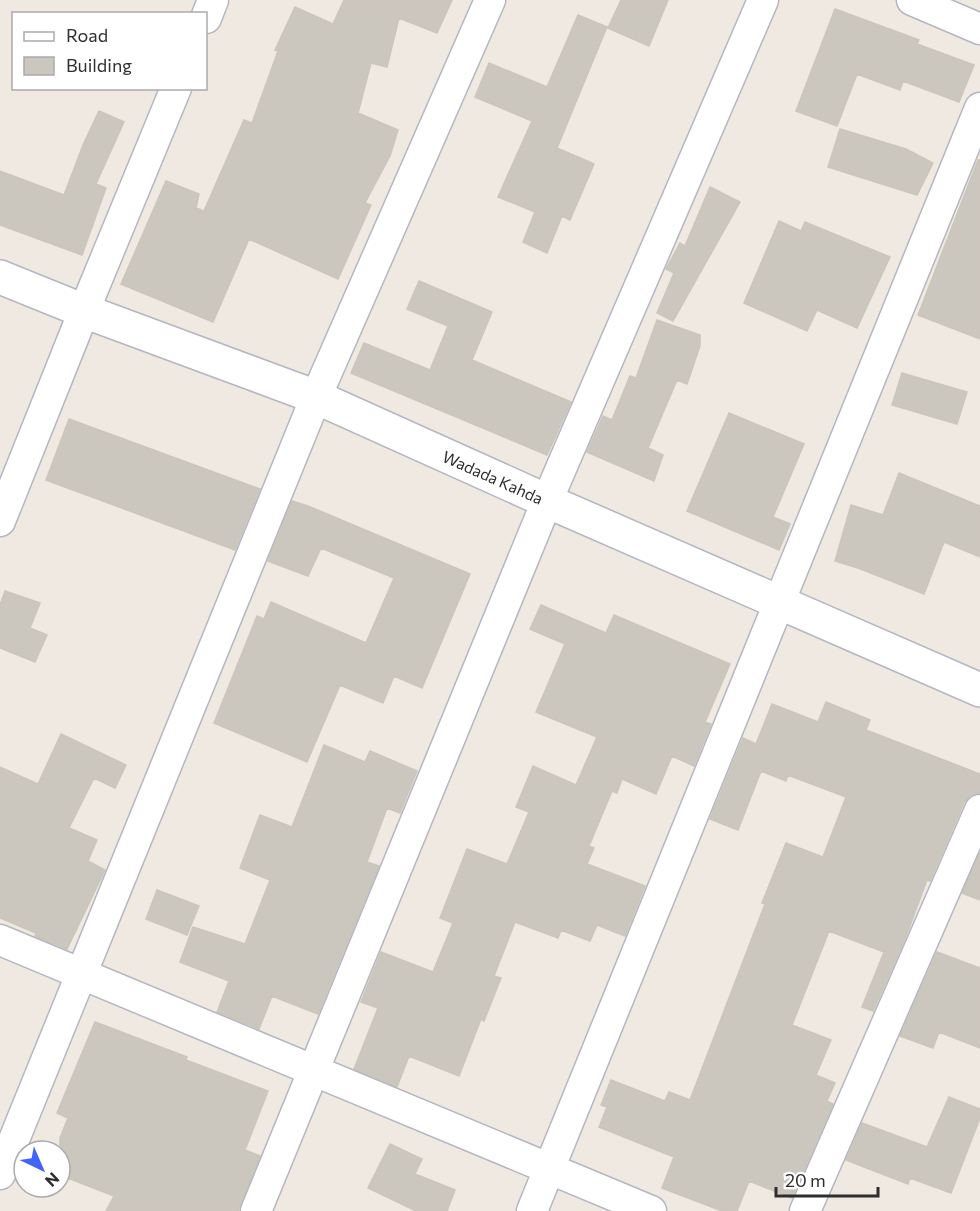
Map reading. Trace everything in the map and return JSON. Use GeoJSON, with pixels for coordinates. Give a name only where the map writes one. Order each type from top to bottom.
{"type":"FeatureCollection","features":[{"type":"Feature","properties":{"kind":"main road","name":"Wadada Kahda"},"geometry":{"type":"LineString","coordinates":[[0,277],[316,398],[980,690]]}},
{"type":"Feature","properties":{"kind":"street"},"geometry":{"type":"LineString","coordinates":[[207,15],[213,0]]}},
{"type":"Feature","properties":{"kind":"street"},"geometry":{"type":"LineString","coordinates":[[0,1174],[316,398],[490,0]]}},
{"type":"Feature","properties":{"kind":"street"},"geometry":{"type":"LineString","coordinates":[[256,1211],[547,501],[763,0]]}},
{"type":"Feature","properties":{"kind":"street"},"geometry":{"type":"LineString","coordinates":[[912,0],[980,29]]}},
{"type":"Feature","properties":{"kind":"street"},"geometry":{"type":"LineString","coordinates":[[0,521],[175,90]]}},
{"type":"Feature","properties":{"kind":"street"},"geometry":{"type":"LineString","coordinates":[[532,1211],[980,108]]}},
{"type":"Feature","properties":{"kind":"street"},"geometry":{"type":"LineString","coordinates":[[805,1211],[980,810]]}},
{"type":"Feature","properties":{"kind":"street"},"geometry":{"type":"LineString","coordinates":[[0,940],[651,1211]]}},
{"type":"Feature","properties":{"kind":"building"},"geometry":{"type":"Polygon","coordinates":[[[344,0],[452,0],[437,33],[399,18],[387,67],[371,63],[358,113],[398,130],[390,156],[365,203],[371,205],[338,279],[249,239],[213,322],[121,284],[166,181],[199,194],[196,208],[204,211],[244,120],[252,123],[278,51],[275,50],[295,7],[333,24],[344,0]]]}},
{"type":"Feature","properties":{"kind":"building"},"geometry":{"type":"Polygon","coordinates":[[[621,0],[668,0],[649,46],[608,28],[621,0]]]}},
{"type":"Feature","properties":{"kind":"building"},"geometry":{"type":"Polygon","coordinates":[[[835,9],[919,40],[917,44],[974,65],[959,102],[903,81],[900,90],[857,74],[837,126],[796,111],[835,9]]]}},
{"type":"Feature","properties":{"kind":"building"},"geometry":{"type":"Polygon","coordinates":[[[578,15],[607,27],[557,148],[594,164],[570,220],[562,216],[547,253],[523,242],[535,212],[498,197],[532,121],[475,97],[489,63],[547,87],[578,15]]]}},
{"type":"Feature","properties":{"kind":"building"},"geometry":{"type":"Polygon","coordinates":[[[99,111],[124,122],[96,184],[106,188],[82,255],[0,225],[0,171],[64,195],[99,111]]]}},
{"type":"Feature","properties":{"kind":"building"},"geometry":{"type":"Polygon","coordinates":[[[840,129],[906,149],[933,163],[917,195],[828,167],[840,129]]]}},
{"type":"Feature","properties":{"kind":"building"},"geometry":{"type":"Polygon","coordinates":[[[978,160],[980,160],[980,339],[918,315],[978,160]]]}},
{"type":"Feature","properties":{"kind":"building"},"geometry":{"type":"Polygon","coordinates":[[[710,187],[740,202],[673,321],[657,313],[674,273],[666,269],[680,243],[685,246],[710,187]]]}},
{"type":"Feature","properties":{"kind":"building"},"geometry":{"type":"Polygon","coordinates":[[[779,221],[801,231],[805,222],[890,257],[857,328],[817,310],[807,331],[744,303],[779,221]]]}},
{"type":"Feature","properties":{"kind":"building"},"geometry":{"type":"Polygon","coordinates":[[[419,281],[492,312],[472,360],[571,402],[547,455],[351,373],[364,343],[430,370],[448,326],[407,309],[419,281]]]}},
{"type":"Feature","properties":{"kind":"building"},"geometry":{"type":"Polygon","coordinates":[[[657,320],[700,335],[700,346],[687,384],[677,380],[648,448],[663,455],[654,481],[587,452],[603,416],[612,420],[630,376],[636,378],[657,320]]]}},
{"type":"Feature","properties":{"kind":"building"},"geometry":{"type":"Polygon","coordinates":[[[902,373],[967,392],[957,424],[892,405],[902,373]]]}},
{"type":"Feature","properties":{"kind":"building"},"geometry":{"type":"Polygon","coordinates":[[[729,413],[804,444],[773,517],[790,524],[779,550],[687,511],[729,413]]]}},
{"type":"Feature","properties":{"kind":"building"},"geometry":{"type":"Polygon","coordinates":[[[69,419],[260,489],[235,550],[46,480],[69,419]]]}},
{"type":"Feature","properties":{"kind":"building"},"geometry":{"type":"Polygon","coordinates":[[[899,473],[980,506],[980,557],[944,542],[924,594],[835,561],[851,505],[883,515],[899,473]]]}},
{"type":"Feature","properties":{"kind":"building"},"geometry":{"type":"Polygon","coordinates":[[[292,501],[470,574],[422,688],[394,676],[383,703],[340,685],[307,762],[214,723],[257,616],[264,619],[271,602],[366,643],[394,578],[321,548],[308,576],[268,561],[292,501]]]}},
{"type":"Feature","properties":{"kind":"building"},"geometry":{"type":"Polygon","coordinates":[[[5,591],[40,603],[30,628],[47,635],[35,662],[0,648],[0,605],[5,591]]]}},
{"type":"Feature","properties":{"kind":"building"},"geometry":{"type":"Polygon","coordinates":[[[541,605],[606,633],[614,615],[730,664],[705,722],[711,724],[694,766],[672,756],[656,794],[622,779],[617,793],[612,791],[589,846],[594,848],[587,864],[645,886],[625,936],[597,925],[590,941],[561,930],[558,938],[515,922],[494,976],[501,978],[484,1021],[481,1019],[459,1076],[409,1056],[397,1087],[354,1069],[378,1008],[361,1002],[381,952],[433,972],[453,923],[440,918],[467,849],[507,864],[529,812],[516,807],[533,766],[576,785],[597,737],[536,712],[565,644],[530,629],[541,605]]]}},
{"type":"Feature","properties":{"kind":"building"},"geometry":{"type":"Polygon","coordinates":[[[826,702],[870,720],[866,730],[980,774],[980,793],[970,796],[964,803],[930,881],[927,880],[905,939],[873,1011],[862,1007],[884,952],[829,931],[792,1025],[831,1040],[816,1075],[835,1083],[827,1101],[833,1104],[792,1198],[749,1181],[737,1211],[722,1211],[662,1188],[674,1157],[599,1127],[607,1107],[601,1105],[611,1080],[665,1101],[669,1092],[690,1100],[786,843],[823,857],[846,797],[788,775],[786,781],[761,771],[738,830],[710,819],[743,738],[756,744],[772,704],[818,722],[826,702]]]}},
{"type":"Feature","properties":{"kind":"building"},"geometry":{"type":"Polygon","coordinates":[[[61,734],[126,765],[115,788],[94,778],[69,828],[97,840],[88,861],[105,870],[67,949],[0,918],[0,767],[38,784],[61,734]]]}},
{"type":"Feature","properties":{"kind":"building"},"geometry":{"type":"Polygon","coordinates":[[[324,745],[365,762],[370,751],[417,771],[400,813],[387,808],[367,862],[379,866],[318,1014],[272,996],[259,1029],[217,1012],[229,981],[180,962],[193,927],[245,944],[270,880],[240,868],[260,815],[292,827],[324,745]]]}},
{"type":"Feature","properties":{"kind":"building"},"geometry":{"type":"Polygon","coordinates":[[[980,853],[980,900],[962,893],[980,853]]]}},
{"type":"Feature","properties":{"kind":"building"},"geometry":{"type":"Polygon","coordinates":[[[157,890],[199,906],[187,935],[146,919],[157,890]]]}},
{"type":"Feature","properties":{"kind":"building"},"geometry":{"type":"Polygon","coordinates":[[[937,952],[980,968],[980,1048],[939,1032],[933,1048],[900,1036],[937,952]]]}},
{"type":"Feature","properties":{"kind":"building"},"geometry":{"type":"Polygon","coordinates":[[[95,1022],[268,1091],[245,1150],[260,1156],[238,1211],[106,1211],[114,1196],[72,1180],[72,1139],[60,1139],[68,1118],[57,1113],[95,1022]]]}},
{"type":"Feature","properties":{"kind":"building"},"geometry":{"type":"Polygon","coordinates":[[[949,1097],[980,1109],[980,1118],[951,1193],[910,1178],[908,1184],[846,1160],[862,1123],[927,1147],[949,1097]]]}},
{"type":"Feature","properties":{"kind":"building"},"geometry":{"type":"Polygon","coordinates":[[[390,1144],[422,1159],[415,1174],[455,1190],[447,1211],[416,1211],[368,1188],[390,1144]]]}}]}
